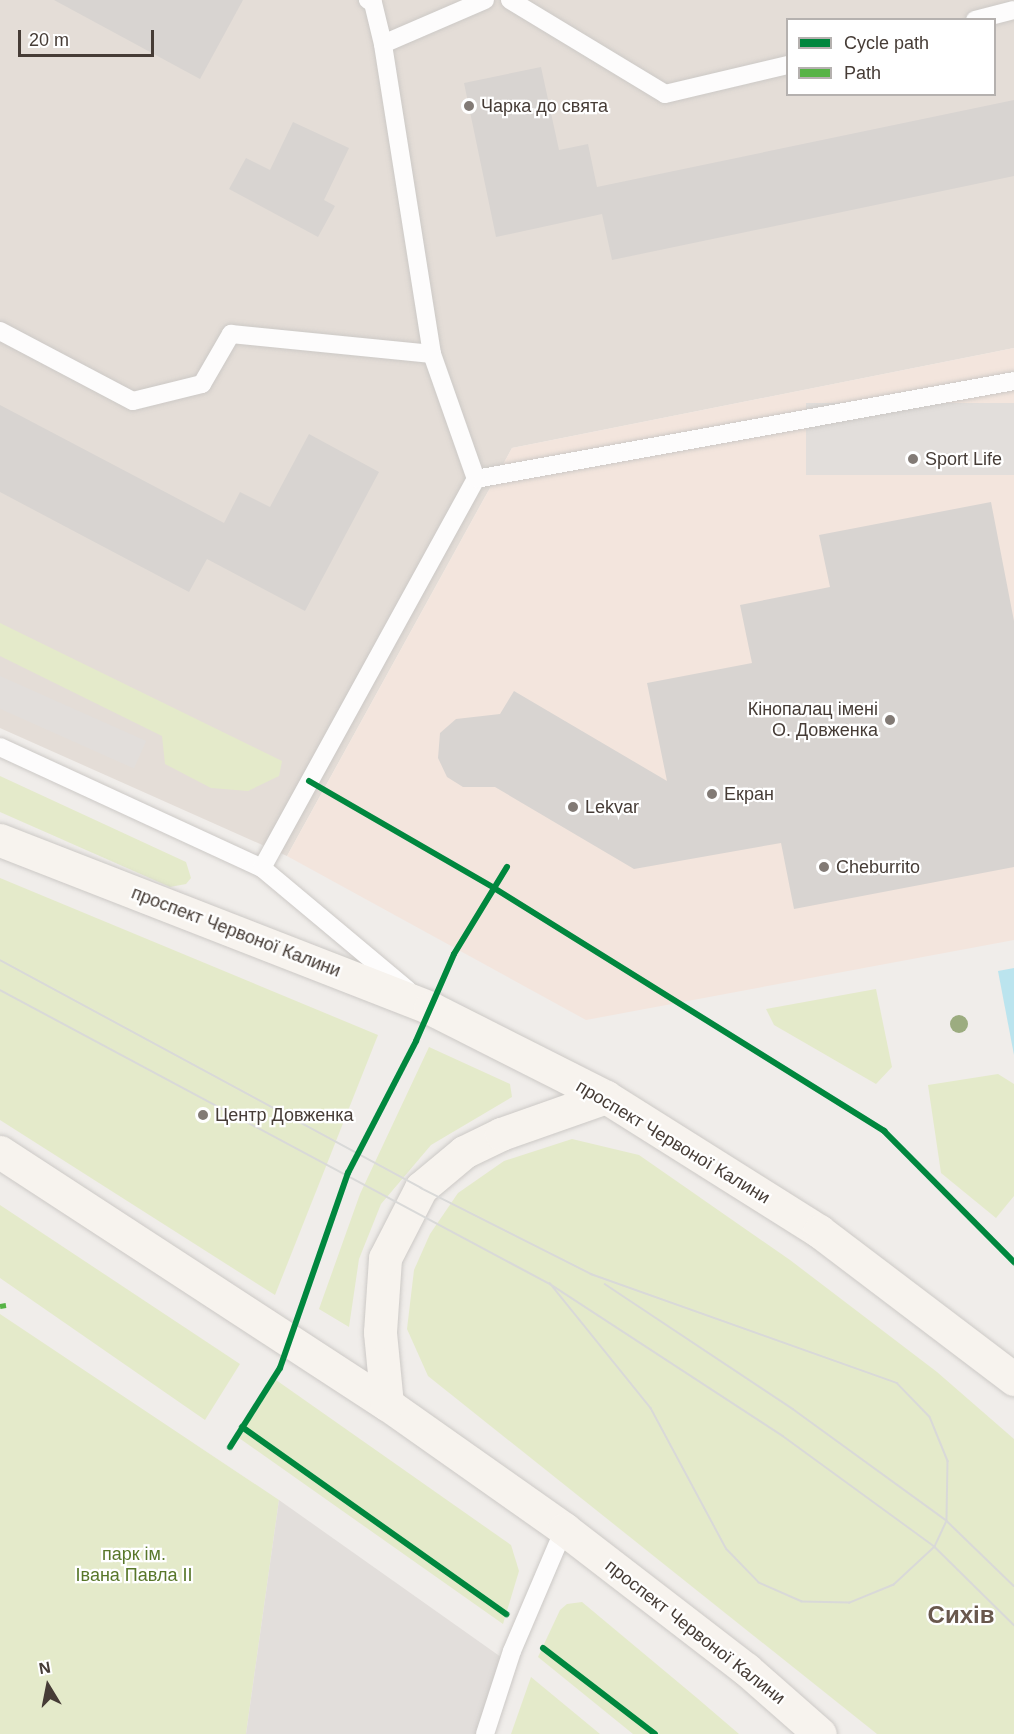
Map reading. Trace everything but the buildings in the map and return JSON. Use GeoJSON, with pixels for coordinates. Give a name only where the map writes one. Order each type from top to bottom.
{"type":"FeatureCollection","features":[{"type":"Feature","properties":{"kind":"main road","name":"проспект Червоної Калини"},"geometry":{"type":"LineString","coordinates":[[0,840],[430,1008],[606,1097],[819,1231],[1014,1379]]}},
{"type":"Feature","properties":{"kind":"main road"},"geometry":{"type":"LineString","coordinates":[[387,1404],[380,1332],[385,1258],[421,1188],[473,1148],[606,1097]]}},
{"type":"Feature","properties":{"kind":"main road","name":"проспект Червоної Калини"},"geometry":{"type":"LineString","coordinates":[[0,1152],[387,1404],[564,1529],[746,1669],[820,1734]]}},
{"type":"Feature","properties":{"kind":"lane"},"geometry":{"type":"LineString","coordinates":[[262,868],[476,479],[432,354],[383,44],[373,3],[368,0]]}},
{"type":"Feature","properties":{"kind":"lane"},"geometry":{"type":"LineString","coordinates":[[383,44],[485,0]]}},
{"type":"Feature","properties":{"kind":"lane"},"geometry":{"type":"LineString","coordinates":[[510,0],[665,94],[786,65]]}},
{"type":"Feature","properties":{"kind":"lane"},"geometry":{"type":"LineString","coordinates":[[983,18],[1014,10]]}},
{"type":"Feature","properties":{"kind":"lane"},"geometry":{"type":"LineString","coordinates":[[0,331],[133,401],[202,384],[231,334],[432,354]]}},
{"type":"Feature","properties":{"kind":"lane"},"geometry":{"type":"LineString","coordinates":[[476,479],[1014,381]]}},
{"type":"Feature","properties":{"kind":"lane"},"geometry":{"type":"LineString","coordinates":[[0,747],[262,868],[430,1008]]}},
{"type":"Feature","properties":{"kind":"lane"},"geometry":{"type":"LineString","coordinates":[[485,1734],[512,1651],[564,1529]]}},
{"type":"Feature","properties":{"kind":"shaded area"},"geometry":{"type":"Polygon","coordinates":[[[0,0],[1014,0],[1014,348],[512,448],[287,856],[0,728],[0,0]]]}},
{"type":"Feature","properties":{"kind":"shaded area"},"geometry":{"type":"Polygon","coordinates":[[[1014,348],[1014,940],[586,1020],[287,856],[512,448],[1014,348]]]}},
{"type":"Feature","properties":{"kind":"shaded area","name":"Sport Life"},"geometry":{"type":"Polygon","coordinates":[[[806,403],[1014,403],[1014,475],[806,475],[806,403]]]}},
{"type":"Feature","properties":{"kind":"shaded area"},"geometry":{"type":"Polygon","coordinates":[[[0,676],[146,741],[134,768],[0,709],[0,676]]]}},
{"type":"Feature","properties":{"kind":"shaded area"},"geometry":{"type":"Polygon","coordinates":[[[279,1500],[508,1662],[485,1734],[246,1734],[279,1500]]]}},
{"type":"Feature","properties":{"kind":"green space"},"geometry":{"type":"Polygon","coordinates":[[[0,623],[282,761],[279,776],[248,791],[211,788],[165,764],[162,736],[0,656],[0,623]]]}},
{"type":"Feature","properties":{"kind":"green space"},"geometry":{"type":"Polygon","coordinates":[[[0,776],[186,862],[191,878],[186,884],[170,887],[0,812],[0,776]]]}},
{"type":"Feature","properties":{"kind":"green space"},"geometry":{"type":"Polygon","coordinates":[[[0,878],[378,1035],[275,1295],[0,1120],[0,878]]]}},
{"type":"Feature","properties":{"kind":"green space"},"geometry":{"type":"Polygon","coordinates":[[[876,989],[892,1067],[876,1084],[774,1025],[766,1009],[876,989]]]}},
{"type":"Feature","properties":{"kind":"green space"},"geometry":{"type":"Polygon","coordinates":[[[429,1047],[510,1084],[512,1097],[431,1145],[381,1204],[359,1259],[349,1327],[319,1309],[360,1194],[429,1047]]]}},
{"type":"Feature","properties":{"kind":"green space"},"geometry":{"type":"Polygon","coordinates":[[[998,1074],[1014,1084],[1014,1196],[996,1218],[941,1173],[928,1085],[998,1074]]]}},
{"type":"Feature","properties":{"kind":"green space"},"geometry":{"type":"Polygon","coordinates":[[[572,1139],[639,1155],[790,1260],[937,1372],[1014,1439],[1014,1734],[877,1734],[428,1376],[407,1329],[414,1270],[430,1234],[458,1193],[504,1161],[572,1139]]]}},
{"type":"Feature","properties":{"kind":"green space"},"geometry":{"type":"Polygon","coordinates":[[[0,1205],[240,1364],[205,1420],[0,1278],[0,1205]]]}},
{"type":"Feature","properties":{"kind":"green space","name":"парк ім. Івана Павла II"},"geometry":{"type":"Polygon","coordinates":[[[0,1314],[279,1500],[246,1734],[0,1734],[0,1314]]]}},
{"type":"Feature","properties":{"kind":"green space"},"geometry":{"type":"Polygon","coordinates":[[[276,1380],[511,1545],[519,1571],[503,1624],[239,1438],[276,1380]]]}},
{"type":"Feature","properties":{"kind":"green space"},"geometry":{"type":"Polygon","coordinates":[[[582,1602],[739,1734],[633,1734],[538,1657],[560,1610],[567,1604],[582,1602]]]}},
{"type":"Feature","properties":{"kind":"green space"},"geometry":{"type":"Polygon","coordinates":[[[531,1677],[600,1734],[511,1734],[531,1677]]]}},
{"type":"Feature","properties":{"kind":"water"},"geometry":{"type":"Polygon","coordinates":[[[1014,968],[1014,1055],[998,971],[1014,968]]]}},
{"type":"Feature","properties":{"kind":"tram line"},"geometry":{"type":"LineString","coordinates":[[0,960],[421,1188],[591,1274],[897,1383],[930,1417],[948,1461],[947,1521],[935,1547],[894,1585],[850,1603],[802,1602],[759,1583],[726,1549],[651,1409],[550,1284]]}},
{"type":"Feature","properties":{"kind":"tram line"},"geometry":{"type":"LineString","coordinates":[[0,990],[550,1284],[783,1436],[935,1547],[1014,1625]]}},
{"type":"Feature","properties":{"kind":"tram line"},"geometry":{"type":"LineString","coordinates":[[605,1284],[793,1409],[947,1521],[1014,1586]]}},
{"type":"Feature","properties":{"kind":"marked path"},"geometry":{"type":"LineString","coordinates":[[0,1306],[6,1305]]}},
{"type":"Feature","properties":{"kind":"cycle path"},"geometry":{"type":"LineString","coordinates":[[309,781],[494,888],[884,1131],[1014,1262]]}},
{"type":"Feature","properties":{"kind":"cycle path"},"geometry":{"type":"LineString","coordinates":[[230,1447],[280,1368],[348,1173],[416,1041],[454,954],[507,867]]}},
{"type":"Feature","properties":{"kind":"cycle path"},"geometry":{"type":"LineString","coordinates":[[242,1427],[506,1614]]}},
{"type":"Feature","properties":{"kind":"cycle path"},"geometry":{"type":"LineString","coordinates":[[543,1648],[655,1734]]}},
{"type":"Feature","properties":{"kind":"place","name":"Чарка до свята"},"geometry":{"type":"Point","coordinates":[469,106]}},
{"type":"Feature","properties":{"kind":"place","name":"Sport Life"},"geometry":{"type":"Point","coordinates":[913,459]}},
{"type":"Feature","properties":{"kind":"place","name":"Кінопалац імені О. Довженка"},"geometry":{"type":"Point","coordinates":[890,720]}},
{"type":"Feature","properties":{"kind":"place","name":"Екран"},"geometry":{"type":"Point","coordinates":[712,794]}},
{"type":"Feature","properties":{"kind":"place","name":"Lekvar"},"geometry":{"type":"Point","coordinates":[573,807]}},
{"type":"Feature","properties":{"kind":"place","name":"Cheburrito"},"geometry":{"type":"Point","coordinates":[824,867]}},
{"type":"Feature","properties":{"kind":"place","name":"Центр Довженка"},"geometry":{"type":"Point","coordinates":[203,1115]}},
{"type":"Feature","properties":{"kind":"district","name":"Сихів"},"geometry":{"type":"Point","coordinates":[961,1615]}}]}
